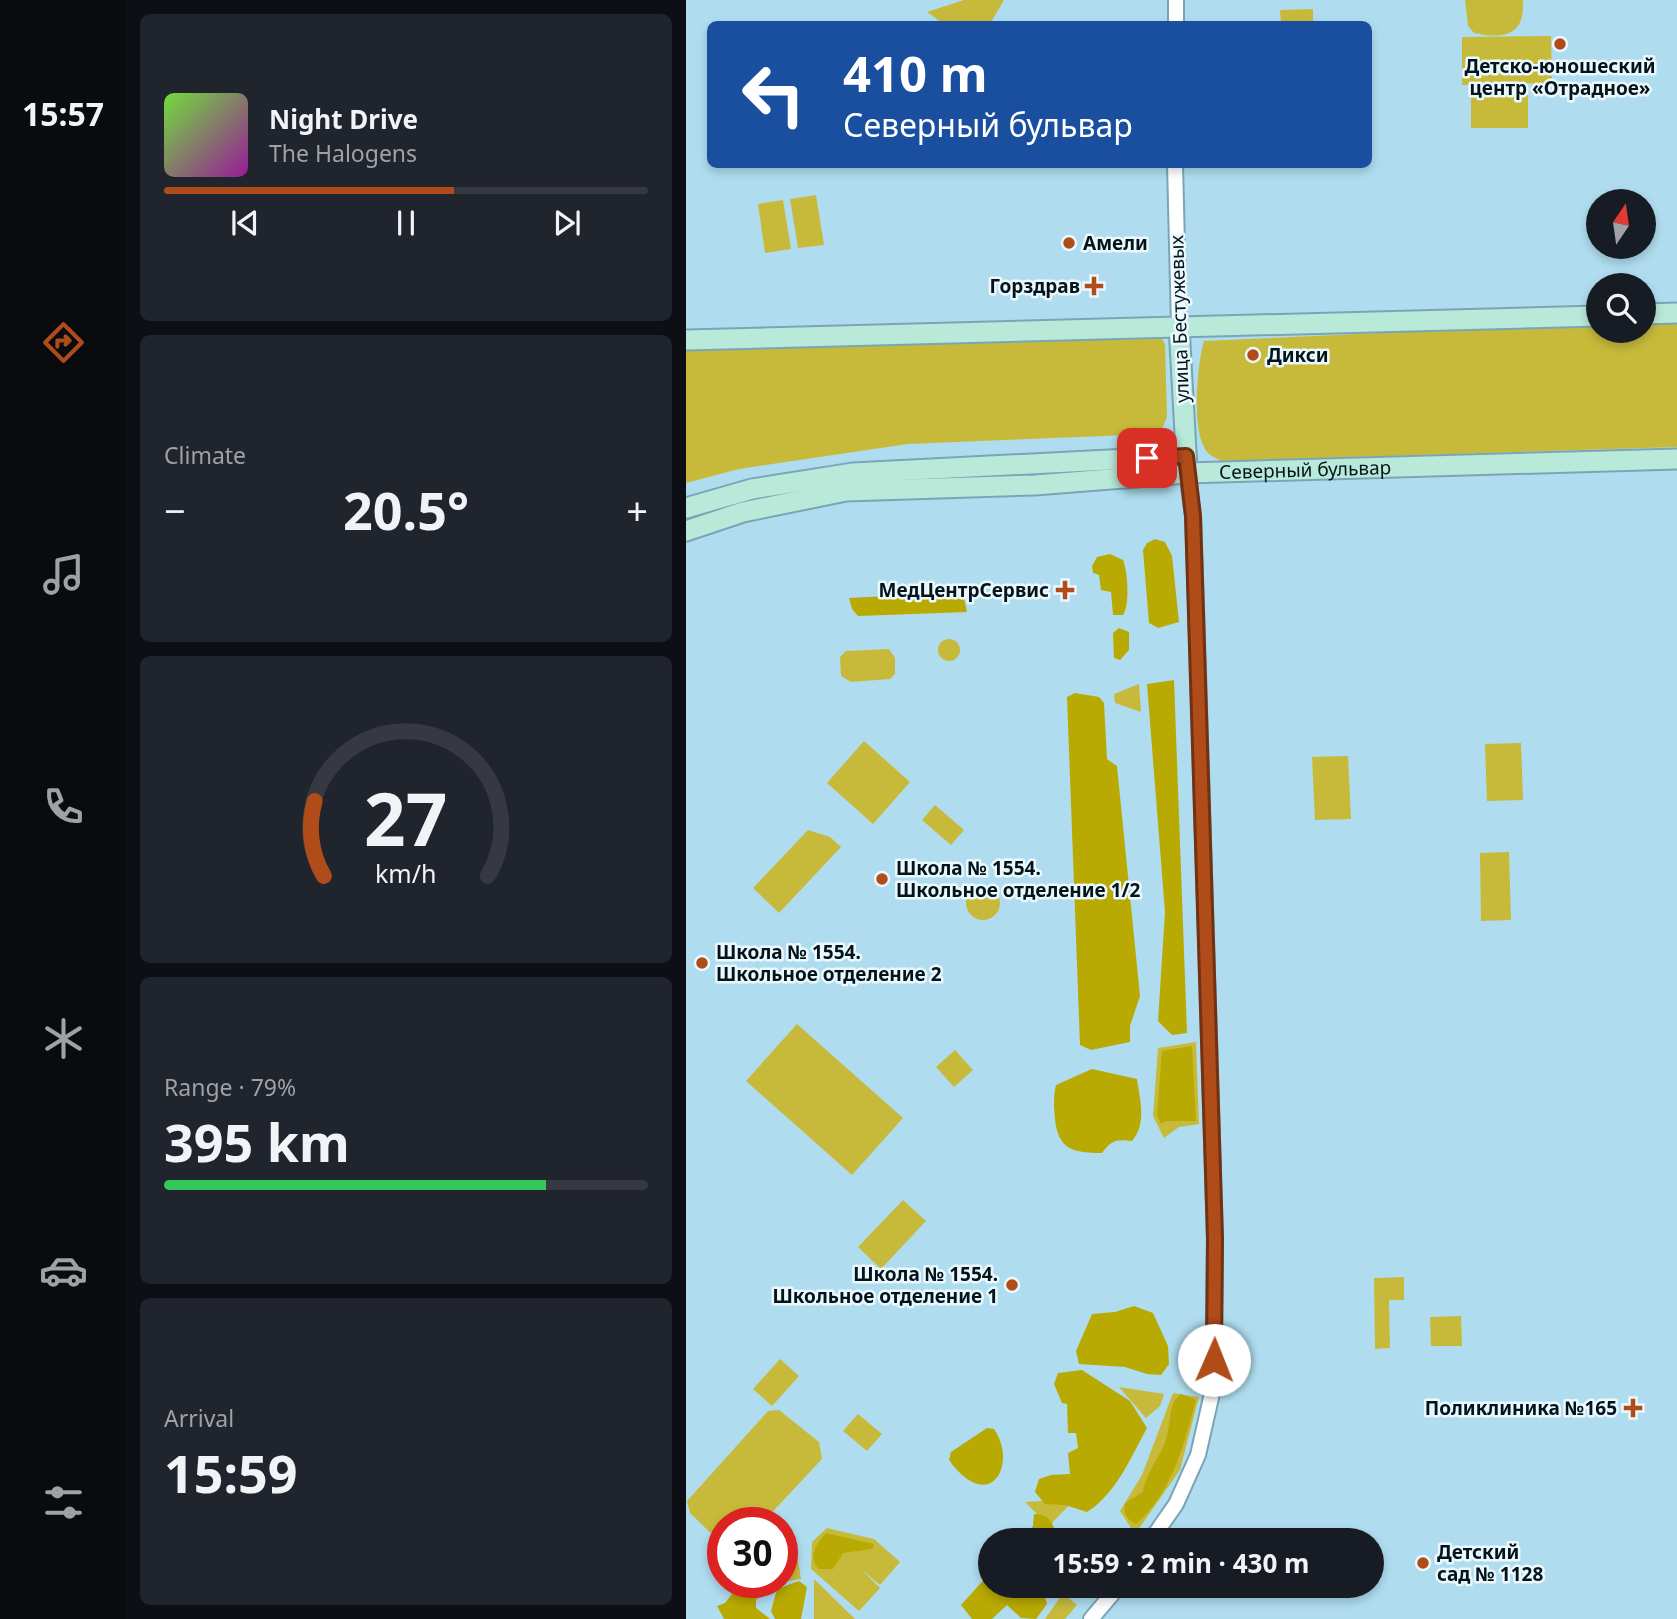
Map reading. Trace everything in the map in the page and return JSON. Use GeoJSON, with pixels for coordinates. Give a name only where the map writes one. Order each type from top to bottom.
{"type":"FeatureCollection","features":[{"type":"Feature","properties":{"kind":"main road"},"geometry":{"type":"LineString","coordinates":[[1656,314],[1677,313]]}},
{"type":"Feature","properties":{"kind":"main road"},"geometry":{"type":"LineString","coordinates":[[686,340],[1586,316]]}},
{"type":"Feature","properties":{"kind":"main road","name":"улица Бестужевых"},"geometry":{"type":"LineString","coordinates":[[1179,326],[1187,465]]}},
{"type":"Feature","properties":{"kind":"main road","name":"Северный бульвар"},"geometry":{"type":"LineString","coordinates":[[686,509],[752,489],[853,473],[1187,465],[1677,459]]}},
{"type":"Feature","properties":{"kind":"main road","name":"Северный бульвар"},"geometry":{"type":"LineString","coordinates":[[686,530],[743,512],[846,491],[1035,485],[1187,465]]}},
{"type":"Feature","properties":{"kind":"street"},"geometry":{"type":"LineString","coordinates":[[1176,0],[1176,21]]}},
{"type":"Feature","properties":{"kind":"street","name":"улица Бестужевых"},"geometry":{"type":"LineString","coordinates":[[1175,168],[1179,326]]}},
{"type":"Feature","properties":{"kind":"street"},"geometry":{"type":"LineString","coordinates":[[1159,1528],[1176,1504],[1198,1455],[1211,1400],[1214,1360],[1215,1239],[1196,592],[1187,465]]}},
{"type":"Feature","properties":{"kind":"street"},"geometry":{"type":"LineString","coordinates":[[1091,1619],[1109,1598]]}},
{"type":"Feature","properties":{"kind":"shaded area"},"geometry":{"type":"Polygon","coordinates":[[[964,0],[1004,0],[992,21],[940,21],[927,12],[964,0]]]}},
{"type":"Feature","properties":{"kind":"shaded area"},"geometry":{"type":"Polygon","coordinates":[[[1465,0],[1523,0],[1521,20],[1517,27],[1504,35],[1474,33],[1468,26],[1465,0]]]}},
{"type":"Feature","properties":{"kind":"shaded area"},"geometry":{"type":"Polygon","coordinates":[[[1313,9],[1313,21],[1281,21],[1280,10],[1313,9]]]}},
{"type":"Feature","properties":{"kind":"shaded area"},"geometry":{"type":"Polygon","coordinates":[[[1551,36],[1552,83],[1462,85],[1462,37],[1551,36]]]}},
{"type":"Feature","properties":{"kind":"shaded area"},"geometry":{"type":"Polygon","coordinates":[[[1471,95],[1528,95],[1528,128],[1471,128],[1471,95]]]}},
{"type":"Feature","properties":{"kind":"shaded area"},"geometry":{"type":"Polygon","coordinates":[[[816,195],[824,245],[798,248],[790,199],[816,195]]]}},
{"type":"Feature","properties":{"kind":"shaded area"},"geometry":{"type":"Polygon","coordinates":[[[783,200],[791,249],[765,253],[758,204],[783,200]]]}},
{"type":"Feature","properties":{"kind":"shaded area"},"geometry":{"type":"Polygon","coordinates":[[[1677,319],[1677,447],[1221,461],[1207,452],[1200,437],[1197,395],[1204,341],[1586,324],[1586,343],[1656,343],[1656,320],[1677,319]]]}},
{"type":"Feature","properties":{"kind":"shaded area"},"geometry":{"type":"Polygon","coordinates":[[[1160,336],[1165,344],[1167,417],[1161,431],[1154,434],[908,444],[739,469],[686,483],[686,348],[1160,336]]]}},
{"type":"Feature","properties":{"kind":"shaded area"},"geometry":{"type":"Polygon","coordinates":[[[1155,539],[1165,542],[1172,556],[1179,622],[1158,628],[1149,623],[1143,550],[1147,543],[1155,539]]]}},
{"type":"Feature","properties":{"kind":"shaded area"},"geometry":{"type":"Polygon","coordinates":[[[1110,554],[1123,560],[1125,565],[1127,597],[1123,615],[1113,615],[1111,592],[1101,590],[1099,575],[1093,573],[1092,566],[1097,557],[1110,554]]]}},
{"type":"Feature","properties":{"kind":"shaded area"},"geometry":{"type":"Polygon","coordinates":[[[946,593],[964,599],[967,612],[858,616],[852,609],[849,598],[946,593]]]}},
{"type":"Feature","properties":{"kind":"shaded area"},"geometry":{"type":"Polygon","coordinates":[[[1119,628],[1129,632],[1129,650],[1120,660],[1114,658],[1113,633],[1119,628]]]}},
{"type":"Feature","properties":{"kind":"shaded area"},"geometry":{"type":"Polygon","coordinates":[[[949,639],[957,642],[960,650],[957,658],[949,661],[941,658],[938,650],[941,642],[949,639]]]}},
{"type":"Feature","properties":{"kind":"shaded area"},"geometry":{"type":"Polygon","coordinates":[[[889,649],[895,658],[895,674],[890,679],[851,682],[841,676],[840,657],[846,651],[889,649]]]}},
{"type":"Feature","properties":{"kind":"shaded area"},"geometry":{"type":"Polygon","coordinates":[[[1174,680],[1187,1033],[1172,1035],[1158,1021],[1165,912],[1147,684],[1174,680]]]}},
{"type":"Feature","properties":{"kind":"shaded area"},"geometry":{"type":"Polygon","coordinates":[[[1139,684],[1141,712],[1115,703],[1114,694],[1139,684]]]}},
{"type":"Feature","properties":{"kind":"shaded area"},"geometry":{"type":"Polygon","coordinates":[[[1075,693],[1099,697],[1104,703],[1107,759],[1117,766],[1140,996],[1130,1026],[1130,1042],[1091,1050],[1080,1045],[1067,697],[1075,693]]]}},
{"type":"Feature","properties":{"kind":"shaded area"},"geometry":{"type":"Polygon","coordinates":[[[864,741],[910,782],[873,824],[827,783],[864,741]]]}},
{"type":"Feature","properties":{"kind":"shaded area"},"geometry":{"type":"Polygon","coordinates":[[[1521,743],[1523,800],[1487,801],[1485,744],[1521,743]]]}},
{"type":"Feature","properties":{"kind":"shaded area"},"geometry":{"type":"Polygon","coordinates":[[[1348,756],[1351,819],[1315,820],[1312,757],[1348,756]]]}},
{"type":"Feature","properties":{"kind":"shaded area"},"geometry":{"type":"Polygon","coordinates":[[[935,805],[964,830],[951,845],[922,820],[935,805]]]}},
{"type":"Feature","properties":{"kind":"shaded area"},"geometry":{"type":"Polygon","coordinates":[[[808,830],[830,837],[841,847],[779,913],[753,888],[808,830]]]}},
{"type":"Feature","properties":{"kind":"shaded area"},"geometry":{"type":"Polygon","coordinates":[[[1509,852],[1511,920],[1481,921],[1480,853],[1509,852]]]}},
{"type":"Feature","properties":{"kind":"shaded area"},"geometry":{"type":"Polygon","coordinates":[[[983,886],[995,891],[1000,903],[995,915],[983,920],[971,915],[966,903],[971,891],[983,886]]]}},
{"type":"Feature","properties":{"kind":"shaded area"},"geometry":{"type":"Polygon","coordinates":[[[797,1024],[903,1118],[852,1175],[746,1081],[797,1024]]]}},
{"type":"Feature","properties":{"kind":"shaded area"},"geometry":{"type":"Polygon","coordinates":[[[1196,1042],[1199,1124],[1179,1127],[1164,1138],[1153,1116],[1158,1048],[1196,1042]]]}},
{"type":"Feature","properties":{"kind":"shaded area"},"geometry":{"type":"Polygon","coordinates":[[[1192,1046],[1196,1121],[1166,1121],[1161,1124],[1157,1115],[1162,1051],[1192,1046]]]}},
{"type":"Feature","properties":{"kind":"shaded area"},"geometry":{"type":"Polygon","coordinates":[[[955,1050],[973,1070],[954,1087],[936,1067],[955,1050]]]}},
{"type":"Feature","properties":{"kind":"shaded area"},"geometry":{"type":"Polygon","coordinates":[[[1092,1069],[1137,1079],[1141,1103],[1140,1127],[1132,1141],[1115,1141],[1102,1153],[1069,1148],[1060,1137],[1055,1119],[1056,1085],[1092,1069]]]}},
{"type":"Feature","properties":{"kind":"shaded area"},"geometry":{"type":"Polygon","coordinates":[[[903,1200],[926,1221],[881,1269],[858,1247],[903,1200]]]}},
{"type":"Feature","properties":{"kind":"shaded area"},"geometry":{"type":"Polygon","coordinates":[[[1404,1277],[1404,1300],[1389,1300],[1390,1348],[1375,1349],[1374,1278],[1404,1277]]]}},
{"type":"Feature","properties":{"kind":"shaded area"},"geometry":{"type":"Polygon","coordinates":[[[1134,1306],[1153,1313],[1168,1346],[1169,1364],[1161,1375],[1125,1367],[1079,1364],[1076,1351],[1092,1314],[1115,1312],[1134,1306]]]}},
{"type":"Feature","properties":{"kind":"shaded area"},"geometry":{"type":"Polygon","coordinates":[[[1461,1316],[1462,1346],[1431,1346],[1430,1317],[1461,1316]]]}},
{"type":"Feature","properties":{"kind":"shaded area"},"geometry":{"type":"Polygon","coordinates":[[[780,1359],[799,1376],[772,1406],[753,1389],[780,1359]]]}},
{"type":"Feature","properties":{"kind":"shaded area"},"geometry":{"type":"Polygon","coordinates":[[[1082,1370],[1130,1401],[1147,1428],[1115,1485],[1087,1512],[1065,1505],[1045,1504],[1035,1492],[1039,1479],[1070,1474],[1068,1453],[1078,1448],[1076,1433],[1068,1433],[1067,1404],[1062,1403],[1054,1384],[1058,1373],[1082,1370]]]}},
{"type":"Feature","properties":{"kind":"shaded area"},"geometry":{"type":"Polygon","coordinates":[[[1119,1387],[1164,1394],[1160,1406],[1146,1418],[1119,1387]]]}},
{"type":"Feature","properties":{"kind":"shaded area"},"geometry":{"type":"Polygon","coordinates":[[[1173,1393],[1199,1397],[1180,1470],[1139,1528],[1131,1528],[1120,1511],[1142,1475],[1173,1393]]]}},
{"type":"Feature","properties":{"kind":"shaded area"},"geometry":{"type":"Polygon","coordinates":[[[1181,1394],[1196,1400],[1181,1451],[1159,1498],[1136,1524],[1126,1515],[1125,1503],[1143,1492],[1147,1477],[1165,1443],[1174,1402],[1181,1394]]]}},
{"type":"Feature","properties":{"kind":"shaded area"},"geometry":{"type":"Polygon","coordinates":[[[779,1410],[819,1442],[822,1459],[777,1507],[707,1507],[707,1529],[690,1513],[687,1501],[768,1411],[779,1410]]]}},
{"type":"Feature","properties":{"kind":"shaded area"},"geometry":{"type":"Polygon","coordinates":[[[858,1414],[882,1434],[867,1451],[843,1431],[858,1414]]]}},
{"type":"Feature","properties":{"kind":"shaded area"},"geometry":{"type":"Polygon","coordinates":[[[987,1428],[994,1429],[1001,1443],[1001,1470],[996,1479],[987,1484],[976,1484],[963,1476],[949,1460],[951,1452],[987,1428]]]}},
{"type":"Feature","properties":{"kind":"shaded area"},"geometry":{"type":"Polygon","coordinates":[[[1075,1499],[1049,1526],[1025,1502],[1075,1499]]]}},
{"type":"Feature","properties":{"kind":"shaded area"},"geometry":{"type":"Polygon","coordinates":[[[1034,1514],[1048,1518],[1054,1528],[1031,1528],[1034,1514]]]}},
{"type":"Feature","properties":{"kind":"shaded area"},"geometry":{"type":"Polygon","coordinates":[[[827,1528],[874,1539],[900,1562],[880,1585],[861,1569],[880,1588],[859,1611],[811,1569],[812,1542],[827,1528]]]}},
{"type":"Feature","properties":{"kind":"shaded area"},"geometry":{"type":"Polygon","coordinates":[[[826,1533],[874,1544],[872,1549],[843,1553],[833,1569],[819,1569],[814,1555],[826,1533]]]}},
{"type":"Feature","properties":{"kind":"shaded area"},"geometry":{"type":"Polygon","coordinates":[[[814,1579],[855,1619],[814,1619],[814,1579]]]}},
{"type":"Feature","properties":{"kind":"shaded area"},"geometry":{"type":"Polygon","coordinates":[[[798,1581],[807,1587],[801,1619],[775,1619],[771,1611],[775,1598],[798,1598],[798,1581]]]}},
{"type":"Feature","properties":{"kind":"shaded area"},"geometry":{"type":"Polygon","coordinates":[[[978,1586],[978,1598],[1045,1598],[1047,1604],[1036,1619],[1021,1618],[1007,1605],[992,1619],[972,1619],[961,1605],[978,1586]]]}},
{"type":"Feature","properties":{"kind":"shaded area"},"geometry":{"type":"Polygon","coordinates":[[[729,1598],[758,1598],[756,1608],[770,1619],[724,1619],[717,1606],[729,1598]]]}},
{"type":"Feature","properties":{"kind":"shaded area"},"geometry":{"type":"Polygon","coordinates":[[[1060,1598],[1069,1598],[1077,1605],[1065,1619],[1045,1619],[1060,1598]]]}},
{"type":"Feature","properties":{"kind":"place","name":"Детско-юношеский центр «Отрадное»"},"geometry":{"type":"Point","coordinates":[1560,44]}},
{"type":"Feature","properties":{"kind":"place","name":"Амели"},"geometry":{"type":"Point","coordinates":[1069,243]}},
{"type":"Feature","properties":{"kind":"place","name":"Горздрав"},"geometry":{"type":"Point","coordinates":[1094,286]}},
{"type":"Feature","properties":{"kind":"place","name":"Дикси"},"geometry":{"type":"Point","coordinates":[1253,355]}},
{"type":"Feature","properties":{"kind":"place","name":"МедЦентрСервис"},"geometry":{"type":"Point","coordinates":[1065,590]}},
{"type":"Feature","properties":{"kind":"place","name":"Школа № 1554. Школьное отделение 1/2"},"geometry":{"type":"Point","coordinates":[882,879]}},
{"type":"Feature","properties":{"kind":"place","name":"Школа № 1554. Школьное отделение 2"},"geometry":{"type":"Point","coordinates":[702,963]}},
{"type":"Feature","properties":{"kind":"place","name":"Школа № 1554. Школьное отделение 1"},"geometry":{"type":"Point","coordinates":[1012,1285]}},
{"type":"Feature","properties":{"kind":"place","name":"Поликлиника №165"},"geometry":{"type":"Point","coordinates":[1633,1408]}},
{"type":"Feature","properties":{"kind":"place","name":"Детский сад № 1128"},"geometry":{"type":"Point","coordinates":[1423,1563]}},
{"type":"Feature","properties":{"kind":"route"},"geometry":{"type":"LineString","coordinates":[[1147,458],[1186,456],[1193,516],[1215,1239],[1214,1360]]}}]}
